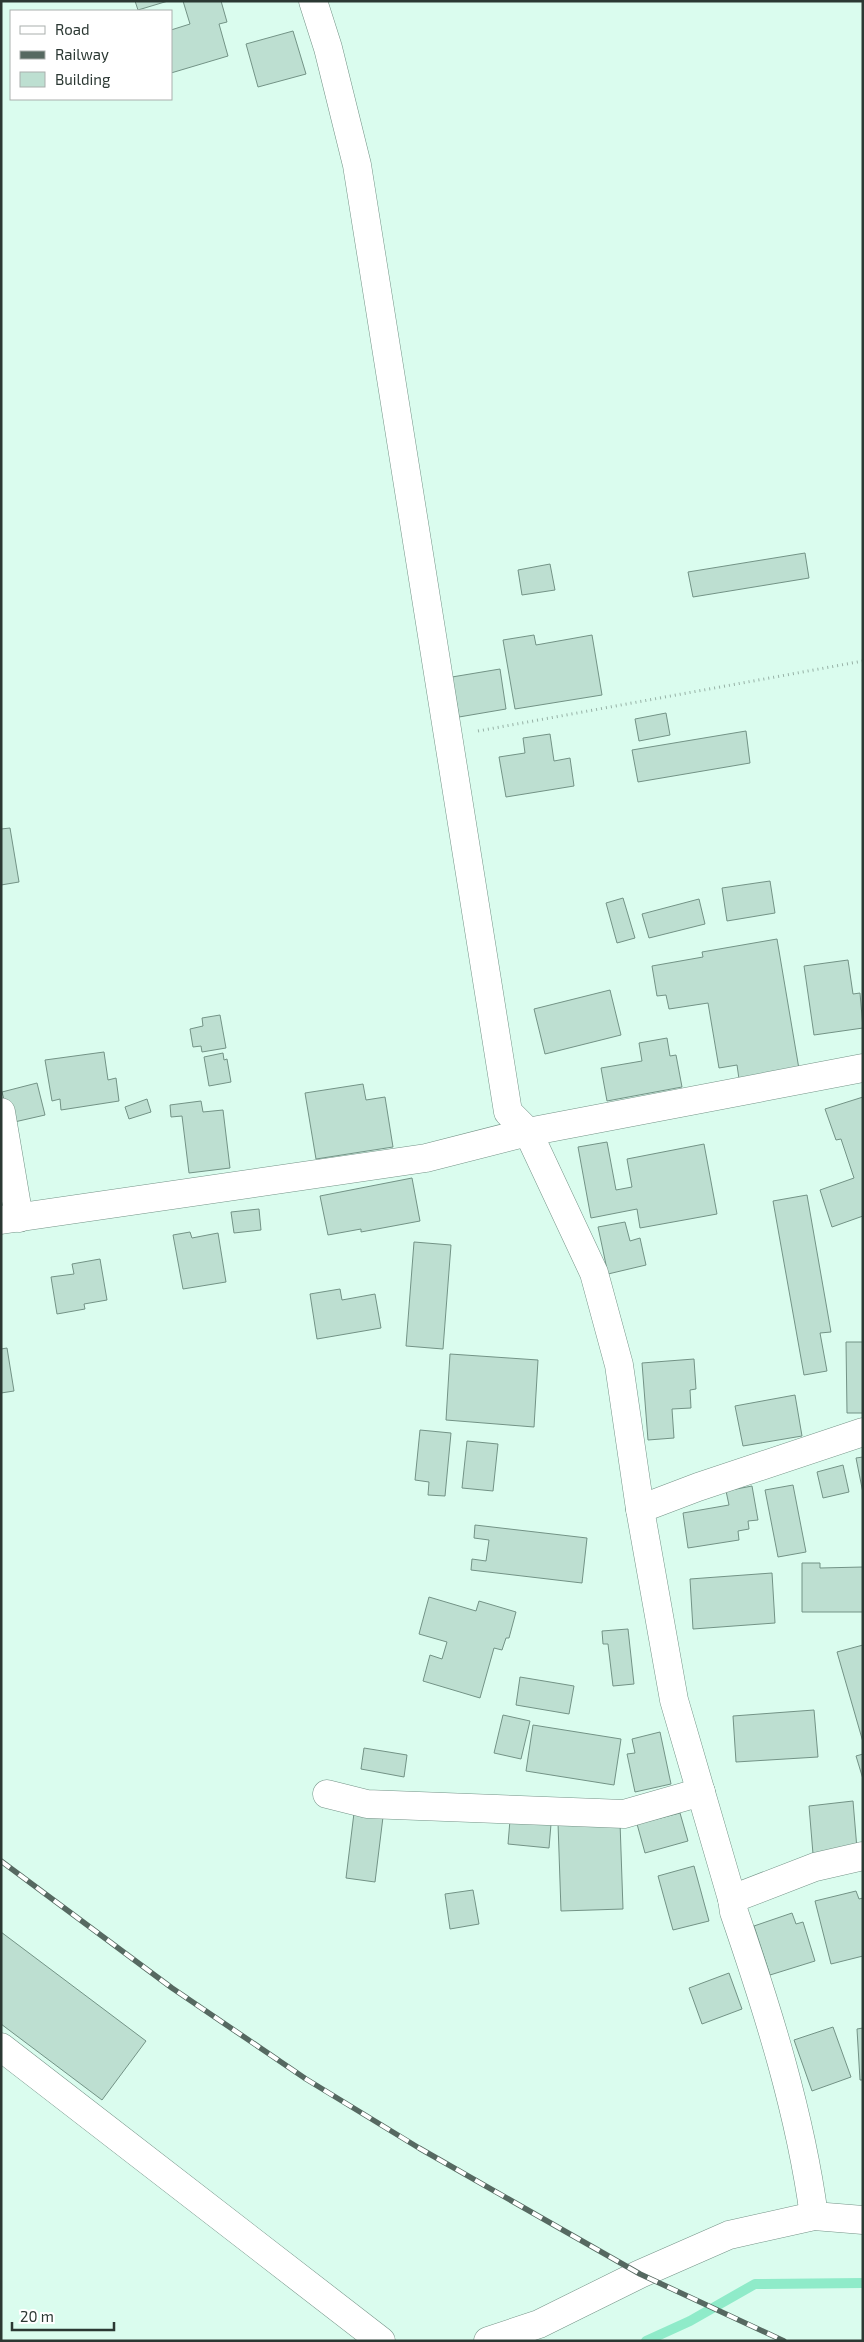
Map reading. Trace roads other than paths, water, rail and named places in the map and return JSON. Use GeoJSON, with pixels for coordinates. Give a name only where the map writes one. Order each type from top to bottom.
{"type":"FeatureCollection","features":[{"type":"Feature","properties":{"kind":"street"},"geometry":{"type":"LineString","coordinates":[[313,1],[328,48],[357,165],[508,1112],[528,1132],[594,1274],[619,1365],[640,1509],[674,1700],[732,1899],[734,1912],[769,2014],[808,2173],[814,2216]]}},
{"type":"Feature","properties":{"kind":"street"},"geometry":{"type":"LineString","coordinates":[[1,1112],[10,1219],[426,1158],[528,1132],[863,1068]]}},
{"type":"Feature","properties":{"kind":"street"},"geometry":{"type":"LineString","coordinates":[[640,1509],[698,1487],[863,1432]]}},
{"type":"Feature","properties":{"kind":"street"},"geometry":{"type":"LineString","coordinates":[[327,1794],[367,1804],[624,1814],[701,1792]]}},
{"type":"Feature","properties":{"kind":"street"},"geometry":{"type":"LineString","coordinates":[[732,1899],[815,1867],[863,1856]]}},
{"type":"Feature","properties":{"kind":"street"},"geometry":{"type":"LineString","coordinates":[[1,2047],[381,2341]]}},
{"type":"Feature","properties":{"kind":"street"},"geometry":{"type":"LineString","coordinates":[[488,2341],[539,2324],[640,2274],[729,2235],[814,2216],[863,2220]]}},
{"type":"Feature","properties":{"kind":"waterway"},"geometry":{"type":"LineString","coordinates":[[646,2341],[690,2321],[755,2284],[863,2283]]}},
{"type":"Feature","properties":{"kind":"railway"},"geometry":{"type":"LineString","coordinates":[[1,1861],[172,1988],[306,2079],[419,2148],[640,2274],[784,2341]]}}]}
